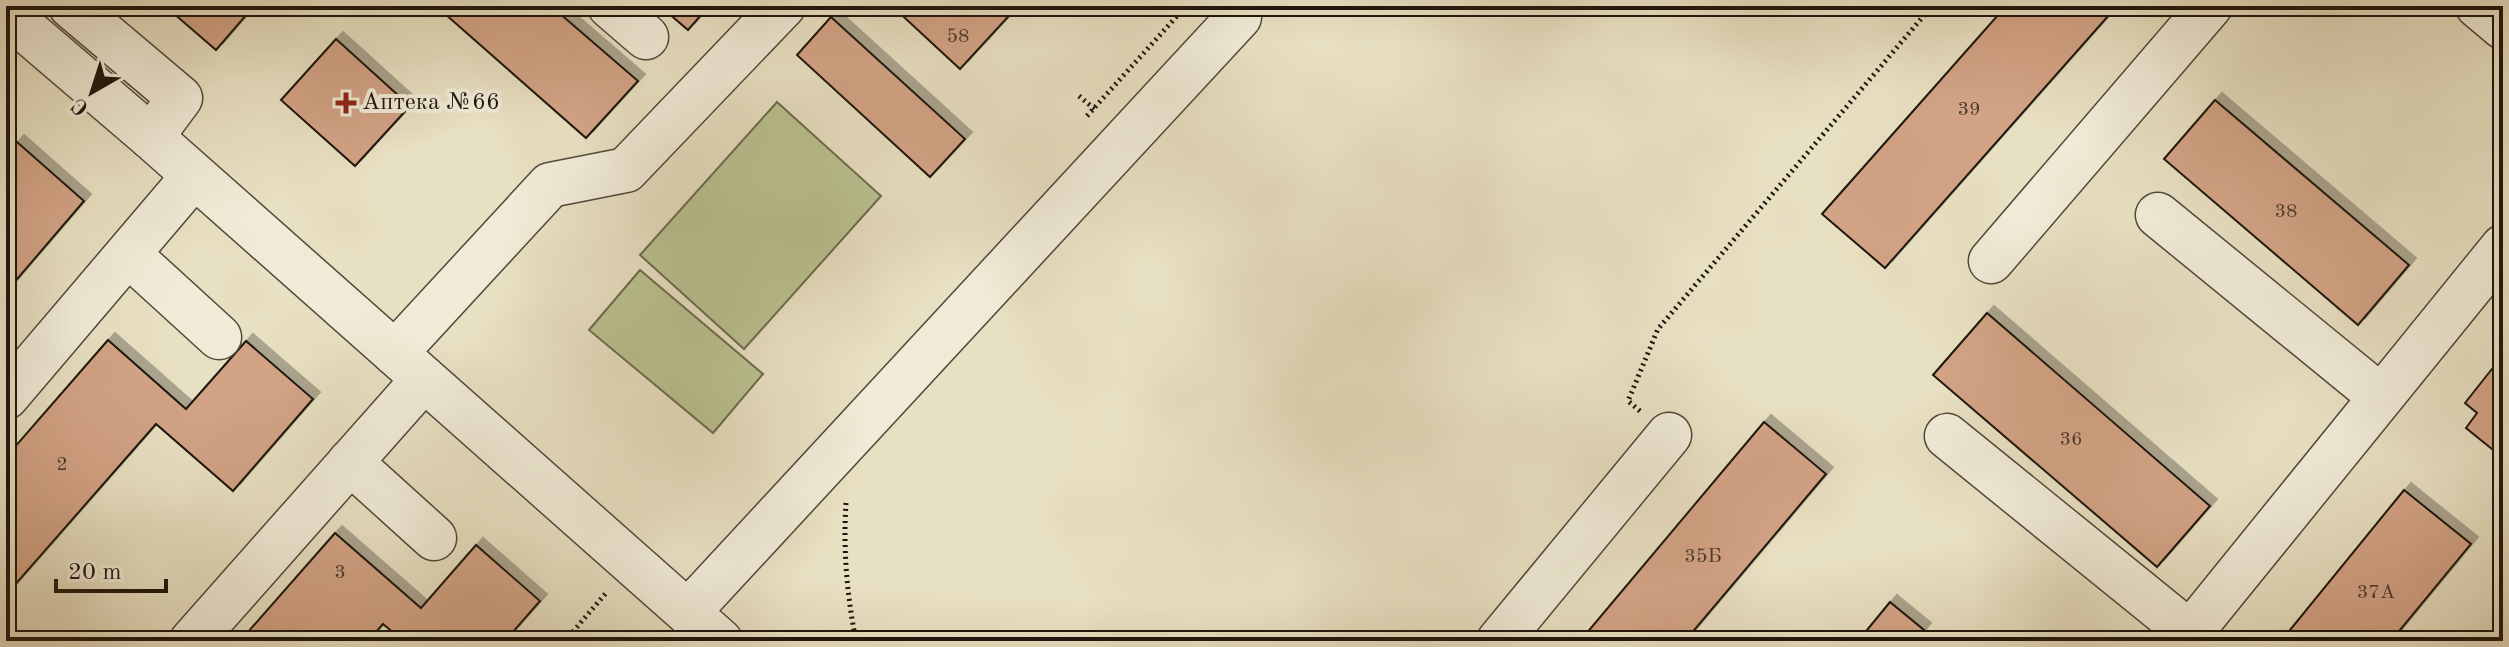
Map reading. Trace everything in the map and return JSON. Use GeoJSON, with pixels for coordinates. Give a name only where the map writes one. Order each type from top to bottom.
{"type":"FeatureCollection","features":[{"type":"Feature","properties":{"kind":"street"},"geometry":{"type":"LineString","coordinates":[[71,6],[180,98],[151,137]]}},
{"type":"Feature","properties":{"kind":"street"},"geometry":{"type":"LineString","coordinates":[[610,6],[646,37]]}},
{"type":"Feature","properties":{"kind":"street"},"geometry":{"type":"LineString","coordinates":[[192,641],[350,462],[409,366],[550,185],[626,170],[783,6]]}},
{"type":"Feature","properties":{"kind":"street"},"geometry":{"type":"LineString","coordinates":[[1991,261],[2210,6]]}},
{"type":"Feature","properties":{"kind":"street"},"geometry":{"type":"LineString","coordinates":[[2478,6],[2503,27]]}},
{"type":"Feature","properties":{"kind":"street"},"geometry":{"type":"LineString","coordinates":[[6,13],[151,137],[711,634],[1239,17]]}},
{"type":"Feature","properties":{"kind":"street"},"geometry":{"type":"LineString","coordinates":[[6,397],[194,176]]}},
{"type":"Feature","properties":{"kind":"street"},"geometry":{"type":"LineString","coordinates":[[2158,215],[2381,397]]}},
{"type":"Feature","properties":{"kind":"street"},"geometry":{"type":"LineString","coordinates":[[1947,436],[2190,633],[2503,247]]}},
{"type":"Feature","properties":{"kind":"street"},"geometry":{"type":"LineString","coordinates":[[128,254],[219,337]]}},
{"type":"Feature","properties":{"kind":"street"},"geometry":{"type":"LineString","coordinates":[[1499,641],[1669,435]]}},
{"type":"Feature","properties":{"kind":"street"},"geometry":{"type":"LineString","coordinates":[[350,462],[434,538]]}},
{"type":"Feature","properties":{"kind":"path"},"geometry":{"type":"LineString","coordinates":[[1669,435],[1628,401],[1658,329],[1932,6]]}},
{"type":"Feature","properties":{"kind":"path"},"geometry":{"type":"LineString","coordinates":[[846,500],[844,531],[850,613],[856,641]]}},
{"type":"Feature","properties":{"kind":"path"},"geometry":{"type":"LineString","coordinates":[[565,641],[632,563]]}},
{"type":"Feature","properties":{"kind":"green space"},"geometry":{"type":"Polygon","coordinates":[[[777,102],[881,196],[744,349],[640,255],[777,102]]]}},
{"type":"Feature","properties":{"kind":"green space"},"geometry":{"type":"Polygon","coordinates":[[[640,270],[763,374],[713,433],[589,330],[640,270]]]}},
{"type":"Feature","properties":{"kind":"building"},"geometry":{"type":"Polygon","coordinates":[[[165,6],[254,6],[216,50],[165,6]]]}},
{"type":"Feature","properties":{"kind":"building"},"geometry":{"type":"Polygon","coordinates":[[[436,6],[551,6],[638,81],[586,138],[436,6]]]}},
{"type":"Feature","properties":{"kind":"building"},"geometry":{"type":"Polygon","coordinates":[[[660,6],[709,6],[688,30],[660,6]]]}},
{"type":"Feature","properties":{"kind":"building"},"geometry":{"type":"Polygon","coordinates":[[[892,6],[1018,6],[960,69],[892,6]]]}},
{"type":"Feature","properties":{"kind":"building"},"geometry":{"type":"Polygon","coordinates":[[[2006,6],[2117,6],[1885,268],[1822,214],[2006,6]]]}},
{"type":"Feature","properties":{"kind":"building"},"geometry":{"type":"Polygon","coordinates":[[[831,17],[965,139],[930,177],[797,55],[831,17]]]}},
{"type":"Feature","properties":{"kind":"building","name":"Аптека №66"},"geometry":{"type":"Polygon","coordinates":[[[336,39],[410,106],[355,166],[281,100],[336,39]]]}},
{"type":"Feature","properties":{"kind":"building"},"geometry":{"type":"Polygon","coordinates":[[[2215,100],[2409,265],[2358,325],[2164,159],[2215,100]]]}},
{"type":"Feature","properties":{"kind":"building"},"geometry":{"type":"Polygon","coordinates":[[[17,142],[84,201],[6,292],[6,155],[17,142]]]}},
{"type":"Feature","properties":{"kind":"building"},"geometry":{"type":"Polygon","coordinates":[[[1987,313],[2210,506],[2157,567],[1933,375],[1987,313]]]}},
{"type":"Feature","properties":{"kind":"building"},"geometry":{"type":"Polygon","coordinates":[[[108,340],[186,409],[246,341],[313,399],[233,491],[156,424],[6,595],[6,457],[108,340]]]}},
{"type":"Feature","properties":{"kind":"building"},"geometry":{"type":"Polygon","coordinates":[[[2503,355],[2503,458],[2466,428],[2477,413],[2465,403],[2503,355]]]}},
{"type":"Feature","properties":{"kind":"building"},"geometry":{"type":"Polygon","coordinates":[[[1764,422],[1826,474],[1685,641],[1580,641],[1764,422]]]}},
{"type":"Feature","properties":{"kind":"building"},"geometry":{"type":"Polygon","coordinates":[[[2404,490],[2471,544],[2391,641],[2281,641],[2404,490]]]}},
{"type":"Feature","properties":{"kind":"building"},"geometry":{"type":"Polygon","coordinates":[[[335,533],[421,608],[476,545],[540,601],[505,641],[403,641],[383,624],[368,641],[240,641],[335,533]]]}},
{"type":"Feature","properties":{"kind":"building"},"geometry":{"type":"Polygon","coordinates":[[[1890,602],[1924,630],[1915,641],[1858,641],[1890,602]]]}},
{"type":"Feature","properties":{"kind":"place","name":"Аптека №66"},"geometry":{"type":"Point","coordinates":[346,103]}}]}
